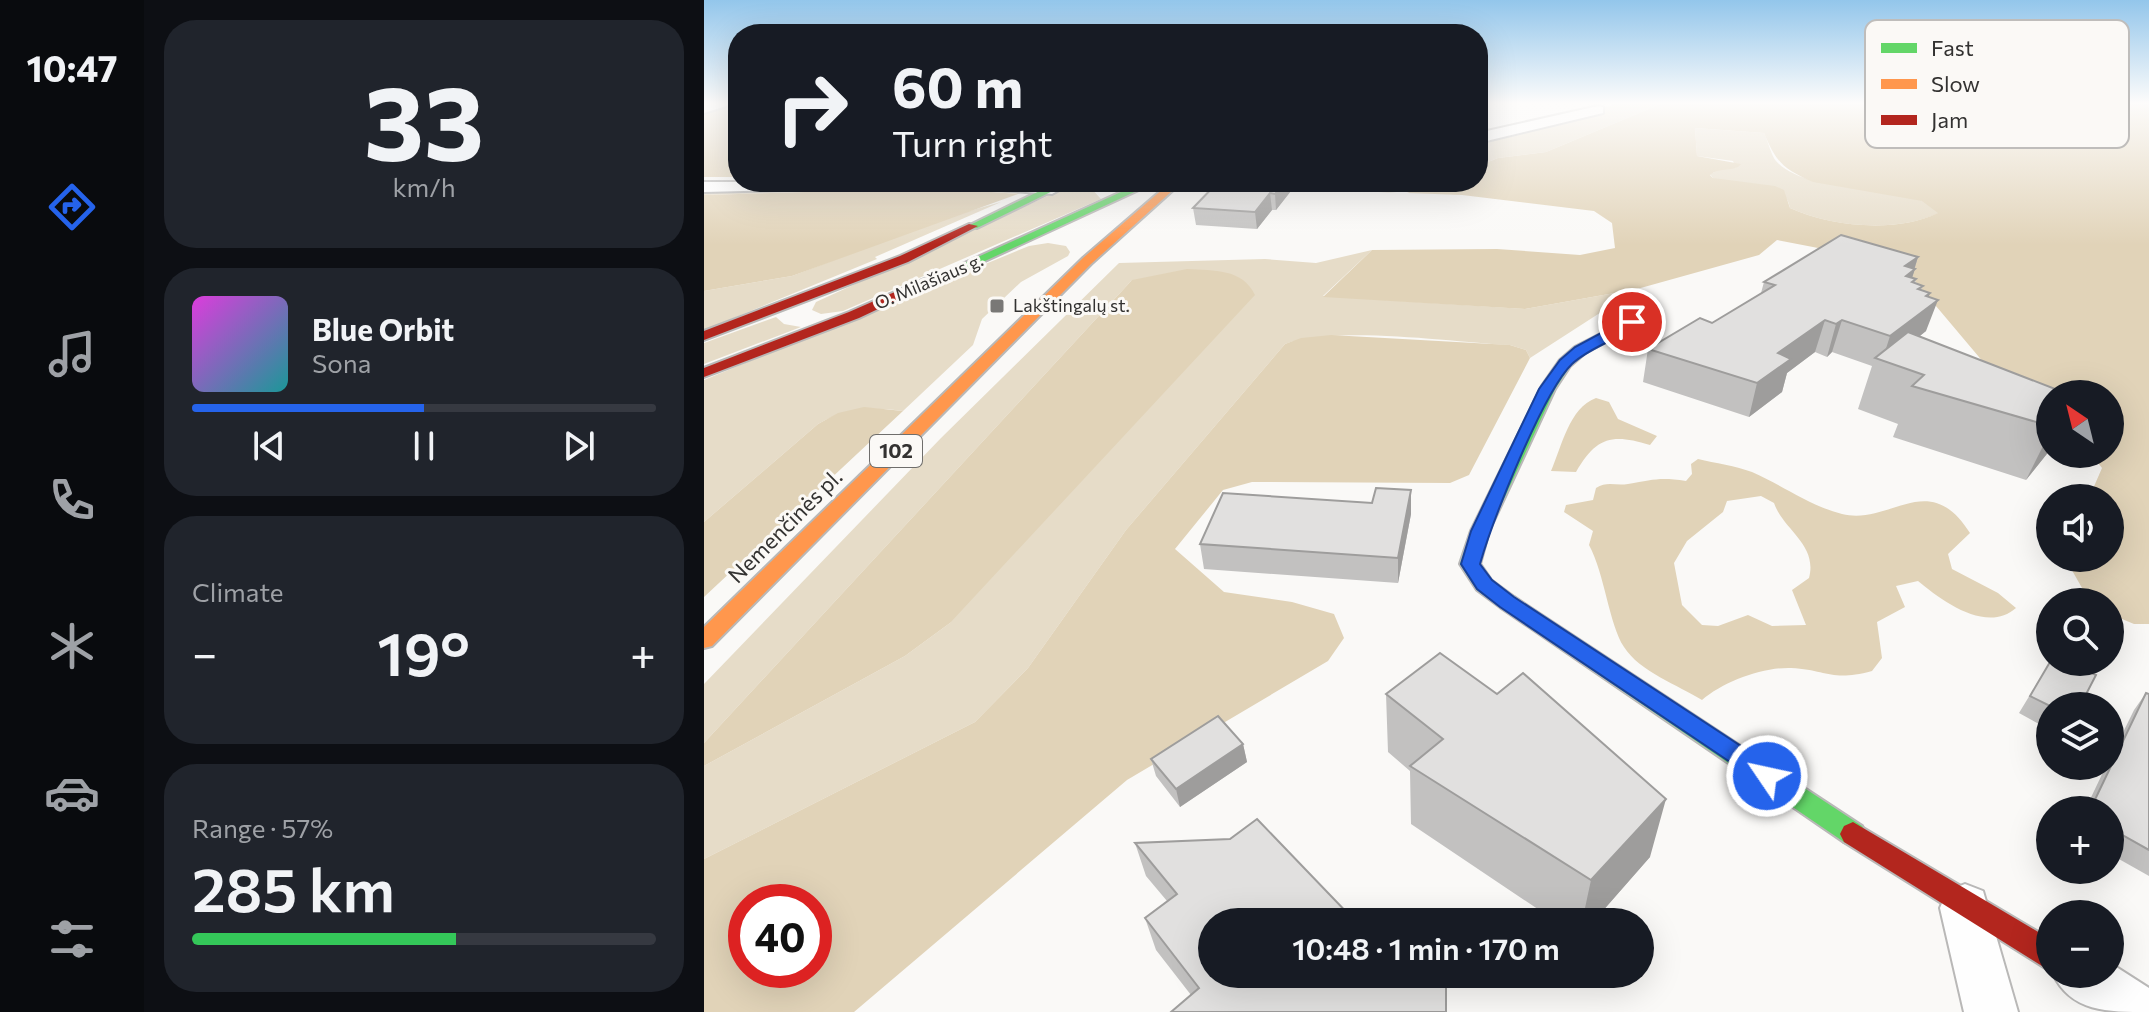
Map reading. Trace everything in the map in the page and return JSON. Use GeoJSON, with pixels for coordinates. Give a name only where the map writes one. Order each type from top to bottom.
{"type":"FeatureCollection","features":[{"type":"Feature","properties":{"kind":"main road","name":"O. Milašiaus g."},"geometry":{"type":"LineString","coordinates":[[704,336],[904,259],[1046,192]]}},
{"type":"Feature","properties":{"kind":"main road"},"geometry":{"type":"LineString","coordinates":[[1108,192],[1117,209],[1116,235]]}},
{"type":"Feature","properties":{"kind":"main road","name":"O. Milašiaus g."},"geometry":{"type":"LineString","coordinates":[[704,373],[854,315],[1132,192]]}},
{"type":"Feature","properties":{"kind":"main road","name":"Nemenčinės pl."},"geometry":{"type":"LineString","coordinates":[[704,640],[1087,261],[1165,192]]}},
{"type":"Feature","properties":{"kind":"main road"},"geometry":{"type":"LineString","coordinates":[[1018,244],[1073,241],[1087,248],[1087,261]]}},
{"type":"Feature","properties":{"kind":"main road"},"geometry":{"type":"LineString","coordinates":[[802,300],[799,310],[807,316],[854,315]]}},
{"type":"Feature","properties":{"kind":"main road"},"geometry":{"type":"LineString","coordinates":[[1632,322],[1580,350],[1565,363],[1547,389],[1480,531],[1470,564],[1484,585],[1507,602],[1878,851],[2036,948]]}},
{"type":"Feature","properties":{"kind":"street"},"geometry":{"type":"LineString","coordinates":[[704,187],[728,186]]}},
{"type":"Feature","properties":{"kind":"street"},"geometry":{"type":"LineString","coordinates":[[1965,905],[1991,1012]]}},
{"type":"Feature","properties":{"kind":"street"},"geometry":{"type":"LineString","coordinates":[[2101,988],[2138,1012]]}},
{"type":"Feature","properties":{"kind":"shaded area"},"geometry":{"type":"Polygon","coordinates":[[[704,150],[728,150],[728,177],[704,177],[704,150]]]}},
{"type":"Feature","properties":{"kind":"shaded area"},"geometry":{"type":"Polygon","coordinates":[[[1488,150],[1550,150],[1546,152],[1488,162],[1488,150]]]}},
{"type":"Feature","properties":{"kind":"shaded area"},"geometry":{"type":"Polygon","coordinates":[[[1550,150],[1697,150],[1697,156],[1741,164],[1710,175],[1713,178],[1775,186],[1784,190],[1790,208],[1825,220],[1884,225],[1938,213],[1922,201],[1813,182],[1787,168],[1772,150],[2149,150],[2149,624],[2134,624],[2124,620],[2124,588],[2082,588],[2073,572],[2124,572],[2124,484],[2095,484],[2102,468],[2124,468],[2124,380],[2036,380],[2036,387],[1984,363],[1909,274],[1875,259],[1777,240],[1759,255],[1637,289],[1525,309],[1323,297],[1372,250],[1497,249],[1580,255],[1615,248],[1612,223],[1594,211],[1462,195],[1407,193],[1488,192],[1488,162],[1550,150]]]}},
{"type":"Feature","properties":{"kind":"shaded area"},"geometry":{"type":"Polygon","coordinates":[[[1697,150],[1771,150],[1776,161],[1792,173],[1836,185],[1908,196],[1926,203],[1939,213],[1884,225],[1825,220],[1790,208],[1786,197],[1769,186],[1713,178],[1710,174],[1724,168],[1736,168],[1733,161],[1697,156],[1697,150]]]}},
{"type":"Feature","properties":{"kind":"shaded area"},"geometry":{"type":"Polygon","coordinates":[[[704,190],[728,190],[728,192],[805,192],[704,195],[704,190]]]}},
{"type":"Feature","properties":{"kind":"shaded area"},"geometry":{"type":"Polygon","coordinates":[[[805,192],[1018,194],[792,276],[704,291],[704,195],[805,192]]]}},
{"type":"Feature","properties":{"kind":"shaded area"},"geometry":{"type":"Polygon","coordinates":[[[1056,192],[1095,192],[1101,199],[843,311],[821,314],[812,310],[816,302],[1056,192]]]}},
{"type":"Feature","properties":{"kind":"shaded area"},"geometry":{"type":"Polygon","coordinates":[[[1001,202],[875,257],[877,259],[704,330],[704,291],[792,276],[948,217],[1001,202]]]}},
{"type":"Feature","properties":{"kind":"shaded area"},"geometry":{"type":"Polygon","coordinates":[[[1048,243],[1066,246],[1070,252],[1068,256],[1021,282],[982,319],[973,345],[903,411],[859,410],[839,414],[818,424],[704,522],[704,380],[1029,246],[1048,243]]]}},
{"type":"Feature","properties":{"kind":"shaded area"},"geometry":{"type":"Polygon","coordinates":[[[1372,250],[1323,296],[1525,309],[1637,289],[1530,358],[1526,350],[1510,345],[1394,336],[1333,336],[1306,338],[1285,344],[1126,530],[1028,668],[975,722],[704,859],[704,766],[905,656],[950,623],[1132,280],[704,743],[704,684],[941,438],[1119,263],[1265,259],[1316,263],[1372,250]]]}},
{"type":"Feature","properties":{"kind":"shaded area"},"geometry":{"type":"Polygon","coordinates":[[[1187,269],[1235,275],[1255,295],[950,623],[905,656],[704,766],[704,743],[1132,280],[1187,269]]]}},
{"type":"Feature","properties":{"kind":"shaded area"},"geometry":{"type":"Polygon","coordinates":[[[776,317],[784,324],[801,327],[704,364],[704,343],[776,317]]]}},
{"type":"Feature","properties":{"kind":"shaded area"},"geometry":{"type":"Polygon","coordinates":[[[1331,335],[1510,345],[1526,350],[1530,358],[1469,475],[1450,483],[1252,482],[1223,490],[1175,549],[1224,592],[1292,602],[1334,614],[1344,638],[1328,661],[1127,780],[854,1012],[704,1012],[704,859],[975,722],[1028,668],[1126,530],[1285,344],[1301,338],[1331,335]]]}},
{"type":"Feature","properties":{"kind":"shaded area"},"geometry":{"type":"Polygon","coordinates":[[[1596,398],[1609,402],[1618,419],[1657,436],[1650,445],[1625,439],[1606,441],[1591,451],[1576,472],[1551,471],[1573,419],[1579,410],[1596,398]]]}},
{"type":"Feature","properties":{"kind":"shaded area"},"geometry":{"type":"Polygon","coordinates":[[[864,407],[903,411],[704,597],[704,522],[818,424],[838,413],[864,407]]]}},
{"type":"Feature","properties":{"kind":"shaded area"},"geometry":{"type":"Polygon","coordinates":[[[1698,459],[1746,470],[1842,514],[1860,516],[1924,501],[1939,504],[1954,514],[1970,533],[1948,554],[1952,569],[1998,593],[2016,608],[1992,618],[1979,616],[1952,605],[1918,581],[1896,586],[1905,607],[1877,622],[1882,658],[1872,671],[1838,675],[1791,668],[1768,670],[1732,682],[1702,700],[1649,671],[1624,647],[1614,626],[1589,545],[1593,531],[1564,512],[1566,505],[1593,500],[1596,488],[1604,485],[1662,479],[1686,481],[1692,474],[1691,464],[1698,459]],[[1761,496],[1727,501],[1723,512],[1687,541],[1674,563],[1682,605],[1702,625],[1718,626],[1748,615],[1772,626],[1806,625],[1792,590],[1809,578],[1809,556],[1774,503],[1761,496]]]}},
{"type":"Feature","properties":{"kind":"building"},"geometry":{"type":"Polygon","coordinates":[[[1208,192],[1276,192],[1270,193],[1255,212],[1193,208],[1208,192]]]}},
{"type":"Feature","properties":{"kind":"building"},"geometry":{"type":"Polygon","coordinates":[[[1841,235],[1918,257],[1905,266],[1915,269],[1906,276],[1916,279],[1912,282],[1923,286],[1918,289],[1930,293],[1926,296],[1938,300],[1890,336],[1842,320],[1836,324],[1825,320],[1778,353],[1791,359],[1757,383],[1648,349],[1700,318],[1712,323],[1775,285],[1764,282],[1841,235]]]}},
{"type":"Feature","properties":{"kind":"building"},"geometry":{"type":"Polygon","coordinates":[[[1908,332],[2036,382],[2036,422],[1912,386],[1924,375],[1875,358],[1908,332]]]}},
{"type":"Feature","properties":{"kind":"building"},"geometry":{"type":"Polygon","coordinates":[[[1376,488],[1411,490],[1398,558],[1200,544],[1223,493],[1372,503],[1376,488]]]}},
{"type":"Feature","properties":{"kind":"building"},"geometry":{"type":"Polygon","coordinates":[[[1440,653],[1497,694],[1523,673],[1666,799],[1591,880],[1410,766],[1443,739],[1386,694],[1440,653]]]}},
{"type":"Feature","properties":{"kind":"building"},"geometry":{"type":"Polygon","coordinates":[[[2042,676],[2095,676],[2087,692],[2036,692],[2036,699],[2030,696],[2042,676]]]}},
{"type":"Feature","properties":{"kind":"building"},"geometry":{"type":"Polygon","coordinates":[[[2146,693],[2149,694],[2149,850],[2124,836],[2124,796],[2097,796],[2104,780],[2124,780],[2124,739],[2146,693]]]}},
{"type":"Feature","properties":{"kind":"building"},"geometry":{"type":"Polygon","coordinates":[[[1218,716],[1243,744],[1176,789],[1151,759],[1218,716]]]}},
{"type":"Feature","properties":{"kind":"building"},"geometry":{"type":"Polygon","coordinates":[[[1257,819],[1343,908],[1198,908],[1198,987],[1145,918],[1177,894],[1135,843],[1230,839],[1257,819]]]}},
{"type":"Feature","properties":{"kind":"building"},"geometry":{"type":"Polygon","coordinates":[[[1199,988],[1446,988],[1446,1012],[1171,1012],[1199,988]]]}},
{"type":"Feature","properties":{"kind":"traffic: fast"},"geometry":{"type":"LineString","coordinates":[[973,226],[1045,192]]}},
{"type":"Feature","properties":{"kind":"traffic: fast"},"geometry":{"type":"LineString","coordinates":[[942,276],[1129,192]]}},
{"type":"Feature","properties":{"kind":"traffic: fast"},"geometry":{"type":"LineString","coordinates":[[1632,322],[1580,350],[1565,363],[1547,389],[1480,531],[1470,564],[1484,585],[1507,602],[1853,834]]}},
{"type":"Feature","properties":{"kind":"traffic: slow"},"geometry":{"type":"LineString","coordinates":[[704,640],[1087,261],[1166,192]]}},
{"type":"Feature","properties":{"kind":"traffic: jam"},"geometry":{"type":"LineString","coordinates":[[704,336],[904,259],[973,226]]}},
{"type":"Feature","properties":{"kind":"traffic: jam"},"geometry":{"type":"LineString","coordinates":[[704,373],[854,315],[942,276]]}},
{"type":"Feature","properties":{"kind":"traffic: jam"},"geometry":{"type":"LineString","coordinates":[[1853,834],[2036,947]]}},
{"type":"Feature","properties":{"kind":"place","name":"Lakštingalų st."},"geometry":{"type":"Point","coordinates":[997,306]}},
{"type":"Feature","properties":{"kind":"route"},"geometry":{"type":"LineString","coordinates":[[1632,322],[1580,350],[1565,363],[1547,389],[1480,531],[1470,564],[1484,585],[1507,602],[1767,776]]}}]}
